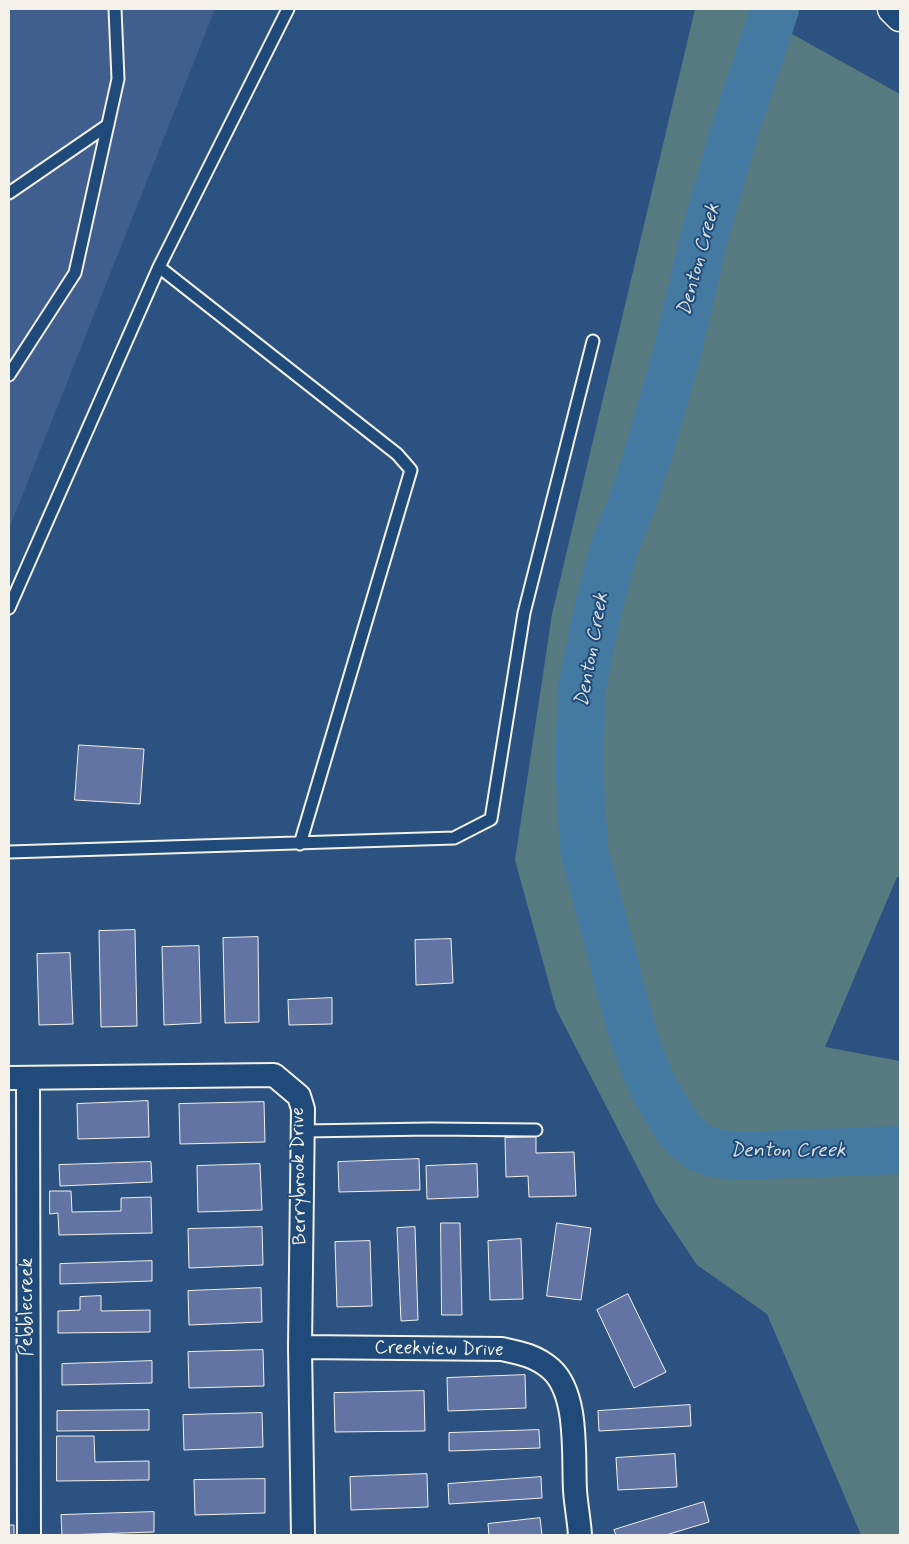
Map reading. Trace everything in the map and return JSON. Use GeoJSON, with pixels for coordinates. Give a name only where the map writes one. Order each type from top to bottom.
{"type":"FeatureCollection","features":[{"type":"Feature","properties":{"kind":"main road"},"geometry":{"type":"LineString","coordinates":[[892,9],[900,17]]}},
{"type":"Feature","properties":{"kind":"street","name":"Berrybrook Drive"},"geometry":{"type":"LineString","coordinates":[[18,1078],[274,1075],[299,1096],[303,1109],[300,1347],[302,1535]]}},
{"type":"Feature","properties":{"kind":"street","name":"Pebblecreek"},"geometry":{"type":"LineString","coordinates":[[18,1078],[29,1535]]}},
{"type":"Feature","properties":{"kind":"street","name":"Creekview Drive"},"geometry":{"type":"LineString","coordinates":[[300,1347],[502,1349],[532,1356],[552,1370],[563,1384],[574,1429],[575,1491],[580,1535]]}},
{"type":"Feature","properties":{"kind":"lane"},"geometry":{"type":"LineString","coordinates":[[9,375],[75,273],[118,79],[115,9]]}},
{"type":"Feature","properties":{"kind":"lane"},"geometry":{"type":"LineString","coordinates":[[9,608],[159,268],[288,9]]}},
{"type":"Feature","properties":{"kind":"lane"},"geometry":{"type":"LineString","coordinates":[[9,193],[108,124]]}},
{"type":"Feature","properties":{"kind":"lane"},"geometry":{"type":"LineString","coordinates":[[159,268],[397,454],[411,470],[300,844]]}},
{"type":"Feature","properties":{"kind":"lane"},"geometry":{"type":"LineString","coordinates":[[9,852],[454,838],[491,819],[524,613],[594,341]]}},
{"type":"Feature","properties":{"kind":"lane"},"geometry":{"type":"LineString","coordinates":[[303,1131],[536,1130]]}},
{"type":"Feature","properties":{"kind":"shaded area"},"geometry":{"type":"Polygon","coordinates":[[[9,9],[215,9],[9,529],[9,9]]]}},
{"type":"Feature","properties":{"kind":"green space"},"geometry":{"type":"Polygon","coordinates":[[[695,9],[747,9],[900,94],[900,877],[897,877],[825,1047],[900,1061],[900,1535],[861,1535],[767,1314],[697,1265],[657,1205],[556,1009],[515,860],[552,614],[695,9]]]}},
{"type":"Feature","properties":{"kind":"building"},"geometry":{"type":"Polygon","coordinates":[[[79,745],[144,749],[140,804],[75,800],[79,745]]]}},
{"type":"Feature","properties":{"kind":"building"},"geometry":{"type":"Polygon","coordinates":[[[135,930],[137,1026],[101,1027],[99,931],[135,930]]]}},
{"type":"Feature","properties":{"kind":"building"},"geometry":{"type":"Polygon","coordinates":[[[258,937],[259,1022],[225,1023],[223,938],[258,937]]]}},
{"type":"Feature","properties":{"kind":"building"},"geometry":{"type":"Polygon","coordinates":[[[451,939],[453,983],[416,985],[415,940],[451,939]]]}},
{"type":"Feature","properties":{"kind":"building"},"geometry":{"type":"Polygon","coordinates":[[[199,946],[201,1023],[164,1025],[162,947],[199,946]]]}},
{"type":"Feature","properties":{"kind":"building"},"geometry":{"type":"Polygon","coordinates":[[[70,953],[73,1024],[39,1025],[37,954],[70,953]]]}},
{"type":"Feature","properties":{"kind":"building"},"geometry":{"type":"Polygon","coordinates":[[[332,998],[332,1024],[289,1025],[288,1000],[332,998]]]}},
{"type":"Feature","properties":{"kind":"building"},"geometry":{"type":"Polygon","coordinates":[[[148,1101],[149,1137],[78,1139],[77,1104],[148,1101]]]}},
{"type":"Feature","properties":{"kind":"building"},"geometry":{"type":"Polygon","coordinates":[[[264,1102],[265,1142],[180,1144],[179,1104],[264,1102]]]}},
{"type":"Feature","properties":{"kind":"building"},"geometry":{"type":"Polygon","coordinates":[[[536,1137],[536,1153],[574,1152],[576,1196],[529,1197],[528,1176],[506,1177],[505,1138],[536,1137]]]}},
{"type":"Feature","properties":{"kind":"building"},"geometry":{"type":"Polygon","coordinates":[[[419,1159],[420,1190],[339,1192],[338,1162],[419,1159]]]}},
{"type":"Feature","properties":{"kind":"building"},"geometry":{"type":"Polygon","coordinates":[[[151,1162],[152,1182],[60,1186],[59,1165],[151,1162]]]}},
{"type":"Feature","properties":{"kind":"building"},"geometry":{"type":"Polygon","coordinates":[[[260,1164],[262,1210],[198,1212],[197,1166],[260,1164]]]}},
{"type":"Feature","properties":{"kind":"building"},"geometry":{"type":"Polygon","coordinates":[[[477,1164],[478,1197],[427,1199],[426,1166],[477,1164]]]}},
{"type":"Feature","properties":{"kind":"building"},"geometry":{"type":"Polygon","coordinates":[[[50,1191],[71,1191],[72,1212],[121,1211],[121,1198],[151,1197],[152,1233],[59,1235],[58,1213],[50,1214],[50,1191]]]}},
{"type":"Feature","properties":{"kind":"building"},"geometry":{"type":"Polygon","coordinates":[[[441,1223],[460,1223],[462,1315],[442,1315],[441,1223]]]}},
{"type":"Feature","properties":{"kind":"building"},"geometry":{"type":"Polygon","coordinates":[[[557,1223],[591,1228],[581,1300],[547,1296],[557,1223]]]}},
{"type":"Feature","properties":{"kind":"building"},"geometry":{"type":"Polygon","coordinates":[[[262,1227],[263,1265],[189,1268],[188,1229],[262,1227]]]}},
{"type":"Feature","properties":{"kind":"building"},"geometry":{"type":"Polygon","coordinates":[[[415,1227],[418,1320],[401,1321],[397,1228],[415,1227]]]}},
{"type":"Feature","properties":{"kind":"building"},"geometry":{"type":"Polygon","coordinates":[[[521,1239],[523,1299],[490,1300],[488,1241],[521,1239]]]}},
{"type":"Feature","properties":{"kind":"building"},"geometry":{"type":"Polygon","coordinates":[[[370,1241],[372,1306],[337,1307],[335,1242],[370,1241]]]}},
{"type":"Feature","properties":{"kind":"building"},"geometry":{"type":"Polygon","coordinates":[[[152,1261],[152,1281],[60,1284],[60,1264],[152,1261]]]}},
{"type":"Feature","properties":{"kind":"building"},"geometry":{"type":"Polygon","coordinates":[[[261,1288],[262,1322],[189,1325],[188,1291],[261,1288]]]}},
{"type":"Feature","properties":{"kind":"building"},"geometry":{"type":"Polygon","coordinates":[[[628,1294],[666,1372],[634,1388],[597,1310],[628,1294]]]}},
{"type":"Feature","properties":{"kind":"building"},"geometry":{"type":"Polygon","coordinates":[[[101,1296],[101,1311],[150,1310],[150,1332],[58,1333],[58,1311],[80,1310],[80,1297],[101,1296]]]}},
{"type":"Feature","properties":{"kind":"building"},"geometry":{"type":"Polygon","coordinates":[[[263,1350],[264,1386],[189,1388],[188,1352],[263,1350]]]}},
{"type":"Feature","properties":{"kind":"building"},"geometry":{"type":"Polygon","coordinates":[[[152,1361],[152,1383],[62,1385],[62,1364],[152,1361]]]}},
{"type":"Feature","properties":{"kind":"building"},"geometry":{"type":"Polygon","coordinates":[[[525,1375],[526,1408],[448,1411],[447,1378],[525,1375]]]}},
{"type":"Feature","properties":{"kind":"building"},"geometry":{"type":"Polygon","coordinates":[[[424,1391],[425,1431],[335,1432],[334,1393],[424,1391]]]}},
{"type":"Feature","properties":{"kind":"building"},"geometry":{"type":"Polygon","coordinates":[[[690,1405],[691,1426],[599,1431],[598,1411],[690,1405]]]}},
{"type":"Feature","properties":{"kind":"building"},"geometry":{"type":"Polygon","coordinates":[[[149,1410],[149,1430],[57,1431],[57,1411],[149,1410]]]}},
{"type":"Feature","properties":{"kind":"building"},"geometry":{"type":"Polygon","coordinates":[[[262,1413],[263,1447],[184,1450],[183,1415],[262,1413]]]}},
{"type":"Feature","properties":{"kind":"building"},"geometry":{"type":"Polygon","coordinates":[[[539,1430],[540,1448],[449,1451],[449,1433],[539,1430]]]}},
{"type":"Feature","properties":{"kind":"building"},"geometry":{"type":"Polygon","coordinates":[[[57,1436],[94,1436],[95,1462],[149,1461],[149,1480],[57,1481],[57,1436]]]}},
{"type":"Feature","properties":{"kind":"building"},"geometry":{"type":"Polygon","coordinates":[[[675,1454],[677,1487],[618,1490],[616,1458],[675,1454]]]}},
{"type":"Feature","properties":{"kind":"building"},"geometry":{"type":"Polygon","coordinates":[[[427,1474],[428,1507],[351,1510],[350,1477],[427,1474]]]}},
{"type":"Feature","properties":{"kind":"building"},"geometry":{"type":"Polygon","coordinates":[[[541,1477],[542,1498],[449,1504],[448,1484],[541,1477]]]}},
{"type":"Feature","properties":{"kind":"building"},"geometry":{"type":"Polygon","coordinates":[[[265,1479],[265,1513],[195,1515],[194,1480],[265,1479]]]}},
{"type":"Feature","properties":{"kind":"building"},"geometry":{"type":"Polygon","coordinates":[[[704,1502],[709,1522],[666,1535],[616,1535],[614,1530],[704,1502]]]}},
{"type":"Feature","properties":{"kind":"building"},"geometry":{"type":"Polygon","coordinates":[[[154,1512],[154,1532],[62,1535],[61,1515],[154,1512]]]}},
{"type":"Feature","properties":{"kind":"building"},"geometry":{"type":"Polygon","coordinates":[[[540,1518],[542,1535],[489,1535],[488,1524],[540,1518]]]}},
{"type":"Feature","properties":{"kind":"building"},"geometry":{"type":"Polygon","coordinates":[[[9,1525],[14,1525],[14,1535],[9,1535],[9,1525]]]}},
{"type":"Feature","properties":{"kind":"waterway","name":"Denton Creek"},"geometry":{"type":"LineString","coordinates":[[775,9],[737,123],[704,238],[676,357],[649,451],[632,503],[613,551],[597,614],[582,687],[579,764],[584,850],[634,1039],[654,1089],[680,1131],[698,1147],[718,1154],[739,1156],[900,1150]]}}]}
